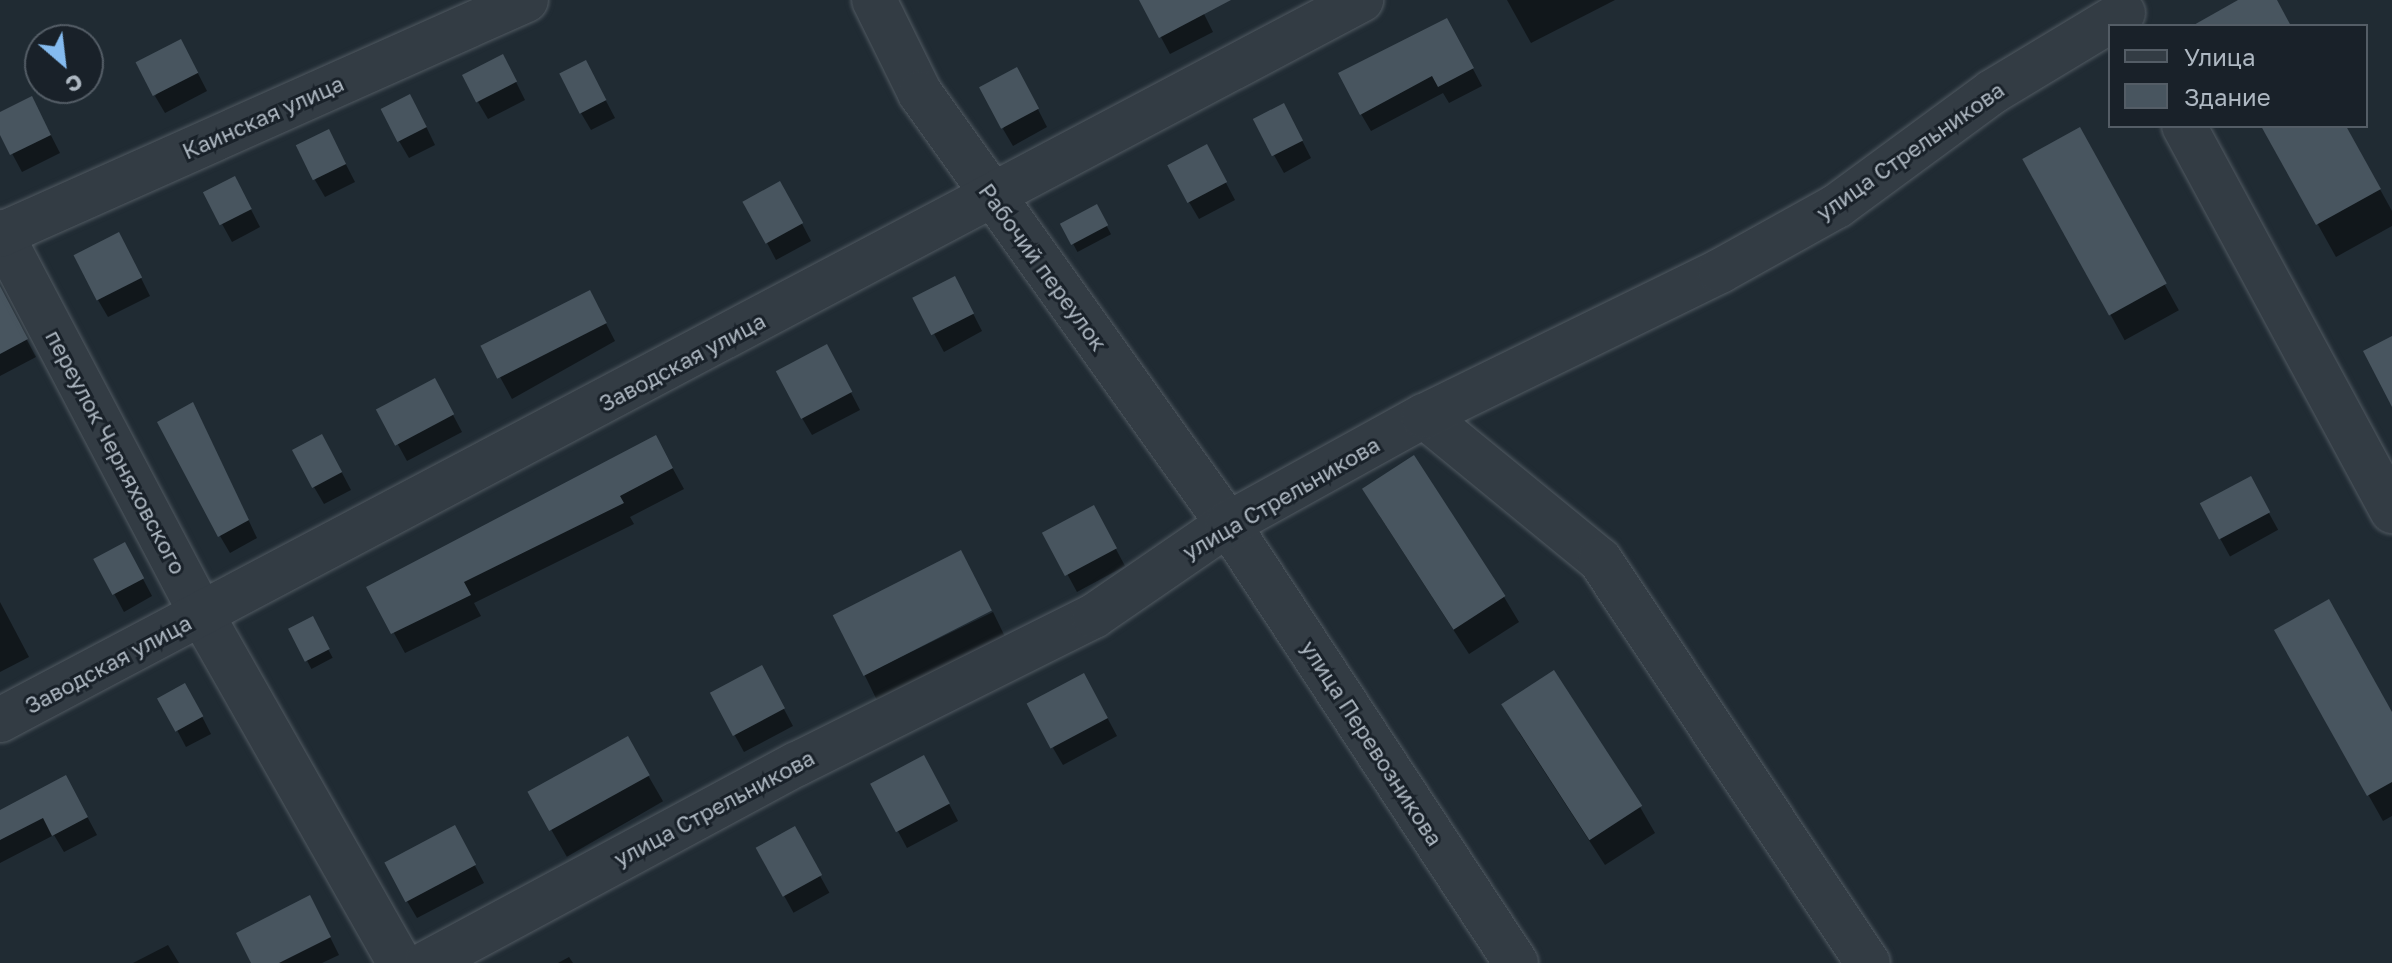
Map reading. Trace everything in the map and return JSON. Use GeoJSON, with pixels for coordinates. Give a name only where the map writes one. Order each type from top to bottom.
{"type":"FeatureCollection","features":[{"type":"Feature","properties":{"kind":"street","name":"Каинская улица"},"geometry":{"type":"LineString","coordinates":[[0,233],[526,0]]}},
{"type":"Feature","properties":{"kind":"street","name":"Рабочий переулок"},"geometry":{"type":"LineString","coordinates":[[874,0],[920,93],[1228,524]]}},
{"type":"Feature","properties":{"kind":"street","name":"Заводская улица"},"geometry":{"type":"LineString","coordinates":[[0,720],[993,198],[1361,0]]}},
{"type":"Feature","properties":{"kind":"street","name":"улица Стрельникова"},"geometry":{"type":"LineString","coordinates":[[427,963],[797,764],[1094,616],[1228,524],[1424,416],[1720,271],[1837,206],[1992,92],[2123,13]]}},
{"type":"Feature","properties":{"kind":"street"},"geometry":{"type":"LineString","coordinates":[[2185,128],[2392,511]]}},
{"type":"Feature","properties":{"kind":"street","name":"переулок Черняховского"},"geometry":{"type":"LineString","coordinates":[[0,233],[202,615],[400,963]]}},
{"type":"Feature","properties":{"kind":"street"},"geometry":{"type":"LineString","coordinates":[[1424,416],[1600,560],[1868,963]]}},
{"type":"Feature","properties":{"kind":"street","name":"улица Перевозникова"},"geometry":{"type":"LineString","coordinates":[[1228,524],[1516,963]]}},
{"type":"Feature","properties":{"kind":"building"},"geometry":{"type":"Polygon","coordinates":[[[1139,0],[1231,0],[1159,38],[1139,0]]]}},
{"type":"Feature","properties":{"kind":"building"},"geometry":{"type":"Polygon","coordinates":[[[2238,0],[2277,0],[2290,24],[2196,24],[2238,0]]]}},
{"type":"Feature","properties":{"kind":"building"},"geometry":{"type":"Polygon","coordinates":[[[1447,18],[1474,68],[1438,87],[1432,76],[1360,115],[1338,73],[1447,18]]]}},
{"type":"Feature","properties":{"kind":"building"},"geometry":{"type":"Polygon","coordinates":[[[181,39],[198,73],[153,96],[136,62],[181,39]]]}},
{"type":"Feature","properties":{"kind":"building"},"geometry":{"type":"Polygon","coordinates":[[[503,54],[517,82],[476,103],[462,75],[503,54]]]}},
{"type":"Feature","properties":{"kind":"building"},"geometry":{"type":"Polygon","coordinates":[[[586,60],[606,100],[580,114],[559,74],[586,60]]]}},
{"type":"Feature","properties":{"kind":"building"},"geometry":{"type":"Polygon","coordinates":[[[1017,67],[1039,108],[1001,129],[979,87],[1017,67]]]}},
{"type":"Feature","properties":{"kind":"building"},"geometry":{"type":"Polygon","coordinates":[[[410,94],[427,127],[397,142],[381,109],[410,94]]]}},
{"type":"Feature","properties":{"kind":"building"},"geometry":{"type":"Polygon","coordinates":[[[24,100],[24,104],[36,104],[51,135],[10,155],[0,135],[0,112],[24,100]]]}},
{"type":"Feature","properties":{"kind":"building"},"geometry":{"type":"Polygon","coordinates":[[[1284,103],[1303,140],[1272,156],[1253,119],[1284,103]]]}},
{"type":"Feature","properties":{"kind":"building"},"geometry":{"type":"Polygon","coordinates":[[[2080,127],[2167,284],[2109,316],[2022,159],[2080,127]]]}},
{"type":"Feature","properties":{"kind":"building"},"geometry":{"type":"Polygon","coordinates":[[[2262,128],[2347,128],[2381,189],[2316,225],[2262,128]]]}},
{"type":"Feature","properties":{"kind":"building"},"geometry":{"type":"Polygon","coordinates":[[[329,129],[346,164],[313,180],[296,145],[329,129]]]}},
{"type":"Feature","properties":{"kind":"building"},"geometry":{"type":"Polygon","coordinates":[[[1207,144],[1227,182],[1187,203],[1167,165],[1207,144]]]}},
{"type":"Feature","properties":{"kind":"building"},"geometry":{"type":"Polygon","coordinates":[[[235,176],[252,209],[220,225],[203,192],[235,176]]]}},
{"type":"Feature","properties":{"kind":"building"},"geometry":{"type":"Polygon","coordinates":[[[780,181],[803,223],[766,244],[742,202],[780,181]]]}},
{"type":"Feature","properties":{"kind":"building"},"geometry":{"type":"Polygon","coordinates":[[[1097,204],[1108,225],[1071,245],[1060,224],[1097,204]]]}},
{"type":"Feature","properties":{"kind":"building"},"geometry":{"type":"Polygon","coordinates":[[[119,232],[142,277],[97,301],[74,255],[119,232]]]}},
{"type":"Feature","properties":{"kind":"building"},"geometry":{"type":"Polygon","coordinates":[[[955,276],[974,313],[931,335],[912,298],[955,276]]]}},
{"type":"Feature","properties":{"kind":"building"},"geometry":{"type":"Polygon","coordinates":[[[0,286],[28,339],[0,354],[0,286]]]}},
{"type":"Feature","properties":{"kind":"building"},"geometry":{"type":"Polygon","coordinates":[[[590,290],[607,323],[497,379],[480,346],[590,290]]]}},
{"type":"Feature","properties":{"kind":"building"},"geometry":{"type":"Polygon","coordinates":[[[2392,336],[2392,407],[2363,351],[2392,336]]]}},
{"type":"Feature","properties":{"kind":"building"},"geometry":{"type":"Polygon","coordinates":[[[827,344],[852,392],[801,419],[776,371],[827,344]]]}},
{"type":"Feature","properties":{"kind":"building"},"geometry":{"type":"Polygon","coordinates":[[[435,378],[454,414],[395,446],[376,409],[435,378]]]}},
{"type":"Feature","properties":{"kind":"building"},"geometry":{"type":"Polygon","coordinates":[[[193,402],[249,520],[218,537],[157,422],[193,402]]]}},
{"type":"Feature","properties":{"kind":"building"},"geometry":{"type":"Polygon","coordinates":[[[322,434],[342,472],[312,488],[292,450],[322,434]]]}},
{"type":"Feature","properties":{"kind":"building"},"geometry":{"type":"Polygon","coordinates":[[[656,435],[673,468],[620,496],[624,503],[464,582],[471,595],[391,634],[366,587],[656,435]]]}},
{"type":"Feature","properties":{"kind":"building"},"geometry":{"type":"Polygon","coordinates":[[[1414,455],[1505,596],[1454,630],[1362,489],[1414,455]]]}},
{"type":"Feature","properties":{"kind":"building"},"geometry":{"type":"Polygon","coordinates":[[[2251,476],[2270,512],[2219,539],[2200,503],[2251,476]]]}},
{"type":"Feature","properties":{"kind":"building"},"geometry":{"type":"Polygon","coordinates":[[[1094,505],[1117,548],[1065,576],[1042,533],[1094,505]]]}},
{"type":"Feature","properties":{"kind":"building"},"geometry":{"type":"Polygon","coordinates":[[[125,542],[144,578],[112,595],[93,559],[125,542]]]}},
{"type":"Feature","properties":{"kind":"building"},"geometry":{"type":"Polygon","coordinates":[[[961,550],[992,611],[864,676],[833,615],[961,550]]]}},
{"type":"Feature","properties":{"kind":"building"},"geometry":{"type":"Polygon","coordinates":[[[2329,599],[2392,712],[2392,782],[2367,796],[2274,630],[2329,599]]]}},
{"type":"Feature","properties":{"kind":"building"},"geometry":{"type":"Polygon","coordinates":[[[313,616],[330,649],[305,662],[288,629],[313,616]]]}},
{"type":"Feature","properties":{"kind":"building"},"geometry":{"type":"Polygon","coordinates":[[[762,665],[785,708],[733,736],[710,693],[762,665]]]}},
{"type":"Feature","properties":{"kind":"building"},"geometry":{"type":"Polygon","coordinates":[[[1554,670],[1642,806],[1589,840],[1501,704],[1554,670]]]}},
{"type":"Feature","properties":{"kind":"building"},"geometry":{"type":"Polygon","coordinates":[[[1084,673],[1108,718],[1051,749],[1027,704],[1084,673]]]}},
{"type":"Feature","properties":{"kind":"building"},"geometry":{"type":"Polygon","coordinates":[[[185,683],[203,716],[175,732],[157,699],[185,683]]]}},
{"type":"Feature","properties":{"kind":"building"},"geometry":{"type":"Polygon","coordinates":[[[628,736],[650,775],[549,831],[527,792],[628,736]]]}},
{"type":"Feature","properties":{"kind":"building"},"geometry":{"type":"Polygon","coordinates":[[[924,755],[950,804],[896,832],[870,784],[924,755]]]}},
{"type":"Feature","properties":{"kind":"building"},"geometry":{"type":"Polygon","coordinates":[[[66,775],[88,817],[52,836],[43,818],[0,840],[0,810],[66,775]]]}},
{"type":"Feature","properties":{"kind":"building"},"geometry":{"type":"Polygon","coordinates":[[[455,825],[476,865],[405,902],[384,863],[455,825]]]}},
{"type":"Feature","properties":{"kind":"building"},"geometry":{"type":"Polygon","coordinates":[[[795,826],[822,875],[783,897],[756,848],[795,826]]]}},
{"type":"Feature","properties":{"kind":"building"},"geometry":{"type":"Polygon","coordinates":[[[310,895],[331,937],[279,963],[251,963],[236,933],[310,895]]]}}]}
